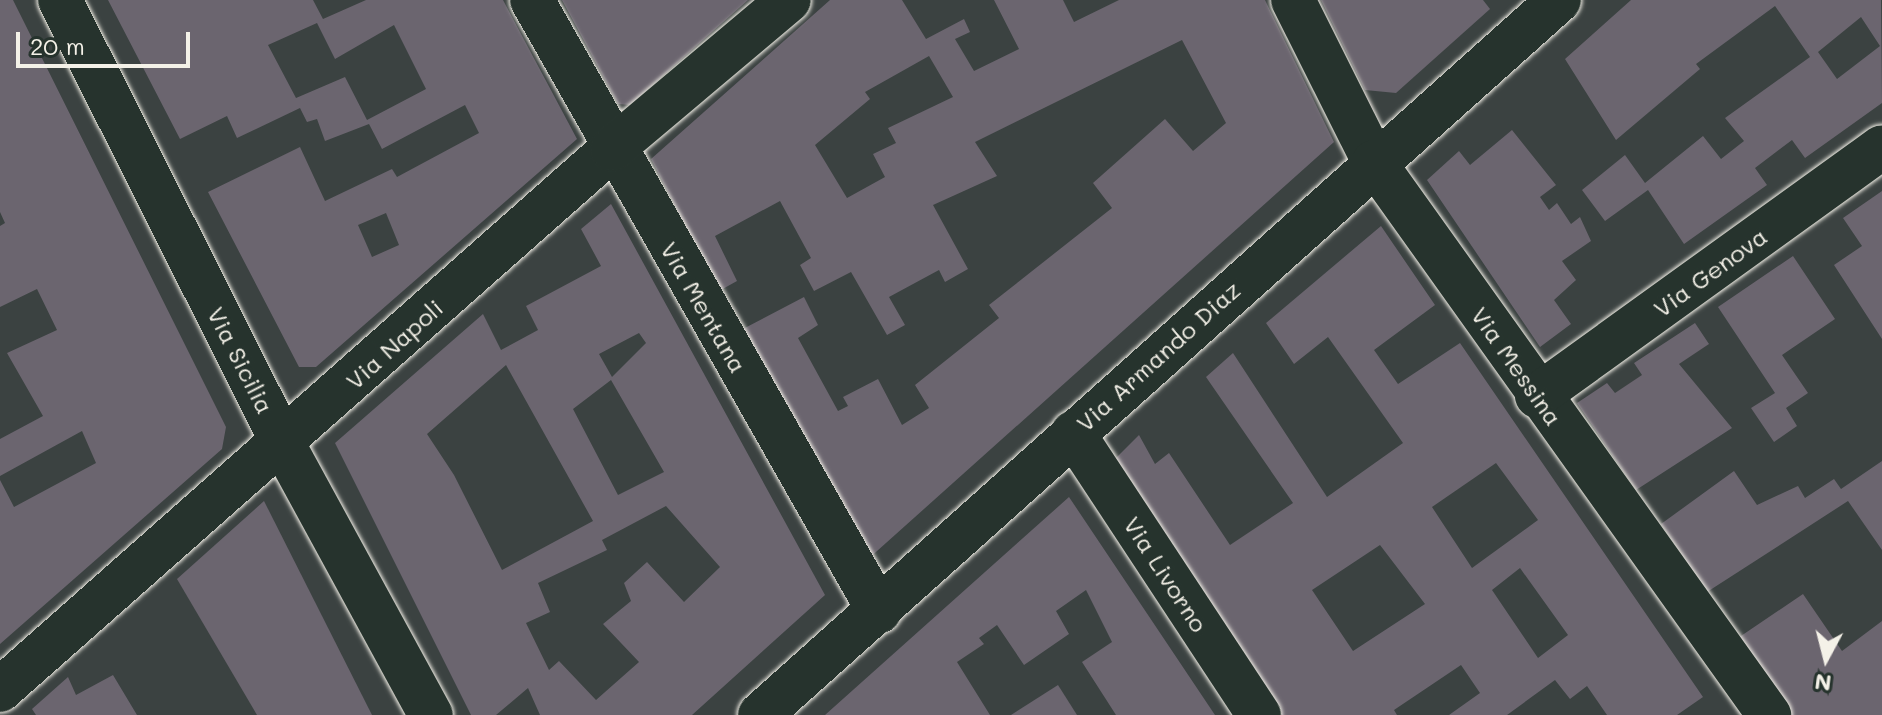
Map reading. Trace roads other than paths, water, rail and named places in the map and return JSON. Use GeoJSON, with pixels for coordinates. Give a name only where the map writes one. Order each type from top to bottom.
{"type":"FeatureCollection","features":[{"type":"Feature","properties":{"kind":"street","name":"Via Sicilia"},"geometry":{"type":"LineString","coordinates":[[60,0],[283,444],[431,715]]}},
{"type":"Feature","properties":{"kind":"street","name":"Via Mentana"},"geometry":{"type":"LineString","coordinates":[[532,0],[612,149],[879,611]]}},
{"type":"Feature","properties":{"kind":"street","name":"Via Napoli"},"geometry":{"type":"LineString","coordinates":[[0,690],[283,444],[612,149],[789,0]]}},
{"type":"Feature","properties":{"kind":"street","name":"Via Messina"},"geometry":{"type":"LineString","coordinates":[[1293,0],[1374,162],[1537,396],[1769,715]]}},
{"type":"Feature","properties":{"kind":"street","name":"Via Armando Diaz"},"geometry":{"type":"LineString","coordinates":[[760,715],[1374,162],[1559,0]]}},
{"type":"Feature","properties":{"kind":"street","name":"Via Genova"},"geometry":{"type":"LineString","coordinates":[[1537,396],[1882,147]]}},
{"type":"Feature","properties":{"kind":"street","name":"Via Livorno"},"geometry":{"type":"LineString","coordinates":[[1073,433],[1259,715]]}}]}
